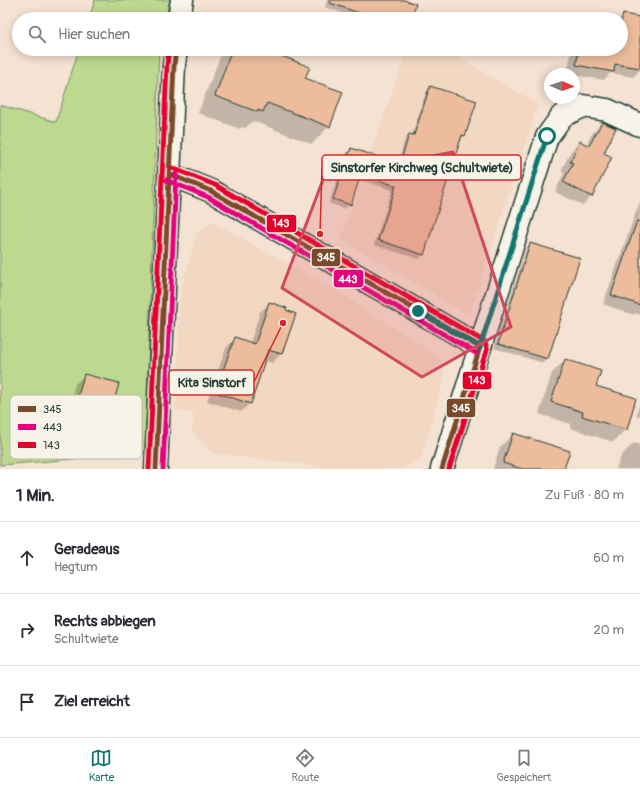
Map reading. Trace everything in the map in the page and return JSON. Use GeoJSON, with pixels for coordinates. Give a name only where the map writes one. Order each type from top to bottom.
{"type":"FeatureCollection","features":[{"type":"Feature","properties":{"kind":"street"},"geometry":{"type":"LineString","coordinates":[[180,12],[182,0]]}},
{"type":"Feature","properties":{"kind":"street"},"geometry":{"type":"LineString","coordinates":[[156,469],[175,56]]}},
{"type":"Feature","properties":{"kind":"street"},"geometry":{"type":"LineString","coordinates":[[442,469],[547,136],[562,116],[583,106],[607,110],[640,125]]}},
{"type":"Feature","properties":{"kind":"street"},"geometry":{"type":"LineString","coordinates":[[169,174],[211,191],[480,347]]}},
{"type":"Feature","properties":{"kind":"highlighted area"},"geometry":{"type":"Polygon","coordinates":[[[453,152],[511,327],[422,377],[282,288],[324,177],[453,152]]]}},
{"type":"Feature","properties":{"kind":"shaded area"},"geometry":{"type":"Polygon","coordinates":[[[405,56],[455,56],[538,104],[469,315],[341,239],[405,56]]]}},
{"type":"Feature","properties":{"kind":"shaded area"},"geometry":{"type":"Polygon","coordinates":[[[212,222],[332,288],[433,353],[442,362],[445,373],[421,459],[400,469],[327,469],[303,464],[212,453],[192,431],[194,414],[176,410],[180,294],[197,233],[212,222]]]}},
{"type":"Feature","properties":{"kind":"green space"},"geometry":{"type":"Polygon","coordinates":[[[95,0],[170,0],[167,12],[91,12],[95,0]]]}},
{"type":"Feature","properties":{"kind":"green space"},"geometry":{"type":"Polygon","coordinates":[[[77,56],[159,56],[145,453],[142,453],[142,395],[10,395],[10,459],[72,459],[0,465],[0,105],[56,122],[77,56]]]}},
{"type":"Feature","properties":{"kind":"building"},"geometry":{"type":"Polygon","coordinates":[[[330,0],[404,0],[416,4],[413,12],[356,12],[330,3],[330,0]]]}},
{"type":"Feature","properties":{"kind":"building"},"geometry":{"type":"Polygon","coordinates":[[[628,15],[640,17],[640,68],[615,64],[614,72],[576,65],[578,56],[628,56],[628,15]]]}},
{"type":"Feature","properties":{"kind":"building"},"geometry":{"type":"Polygon","coordinates":[[[229,56],[282,56],[310,67],[305,78],[343,92],[330,127],[267,103],[263,112],[258,110],[258,112],[215,96],[229,56]]]}},
{"type":"Feature","properties":{"kind":"building"},"geometry":{"type":"Polygon","coordinates":[[[430,86],[477,101],[465,136],[462,135],[424,255],[378,240],[396,186],[361,174],[351,205],[333,199],[351,148],[400,164],[409,134],[414,135],[430,86]]]}},
{"type":"Feature","properties":{"kind":"building"},"geometry":{"type":"Polygon","coordinates":[[[602,122],[616,128],[604,153],[612,157],[592,197],[563,182],[573,163],[570,162],[580,141],[589,146],[602,122]]]}},
{"type":"Feature","properties":{"kind":"building"},"geometry":{"type":"Polygon","coordinates":[[[637,221],[640,222],[640,305],[611,295],[637,221]]]}},
{"type":"Feature","properties":{"kind":"building"},"geometry":{"type":"Polygon","coordinates":[[[530,243],[580,258],[548,359],[498,344],[530,243]]]}},
{"type":"Feature","properties":{"kind":"building"},"geometry":{"type":"Polygon","coordinates":[[[269,302],[287,308],[286,310],[296,314],[282,354],[268,350],[251,404],[215,392],[235,337],[255,344],[269,302]]]}},
{"type":"Feature","properties":{"kind":"building"},"geometry":{"type":"Polygon","coordinates":[[[565,359],[601,371],[596,386],[636,398],[627,430],[582,416],[583,412],[551,402],[565,359]]]}},
{"type":"Feature","properties":{"kind":"building"},"geometry":{"type":"Polygon","coordinates":[[[84,374],[119,383],[116,395],[78,395],[84,374]]]}},
{"type":"Feature","properties":{"kind":"building"},"geometry":{"type":"Polygon","coordinates":[[[513,433],[570,451],[564,469],[522,469],[503,463],[513,433]]]}},
{"type":"Feature","properties":{"kind":"transit line","name":"143"},"geometry":{"type":"LineString","coordinates":[[149,469],[168,56]]}},
{"type":"Feature","properties":{"kind":"transit line","name":"345"},"geometry":{"type":"LineString","coordinates":[[156,469],[175,56]]}},
{"type":"Feature","properties":{"kind":"transit line","name":"143"},"geometry":{"type":"LineString","coordinates":[[172,168],[215,185],[485,342],[487,349],[449,469]]}},
{"type":"Feature","properties":{"kind":"transit line","name":"345"},"geometry":{"type":"LineString","coordinates":[[169,174],[211,191],[480,347]]}},
{"type":"Feature","properties":{"kind":"transit line","name":"443"},"geometry":{"type":"LineString","coordinates":[[163,469],[176,174]]}},
{"type":"Feature","properties":{"kind":"transit line","name":"443"},"geometry":{"type":"LineString","coordinates":[[166,180],[208,197],[476,353]]}},
{"type":"Feature","properties":{"kind":"transit line","name":"345"},"geometry":{"type":"LineString","coordinates":[[442,469],[480,347]]}},
{"type":"Feature","properties":{"kind":"transit line","name":"443"},"geometry":{"type":"LineString","coordinates":[[449,469],[487,349]]}},
{"type":"Feature","properties":{"kind":"place","name":"Sinstorfer Kirchweg (Schultwiete)"},"geometry":{"type":"Point","coordinates":[320,234]}},
{"type":"Feature","properties":{"kind":"place","name":"Kita Sinstorf"},"geometry":{"type":"Point","coordinates":[283,323]}},
{"type":"Feature","properties":{"kind":"route"},"geometry":{"type":"LineString","coordinates":[[418,311],[480,347],[547,136]]}}]}
